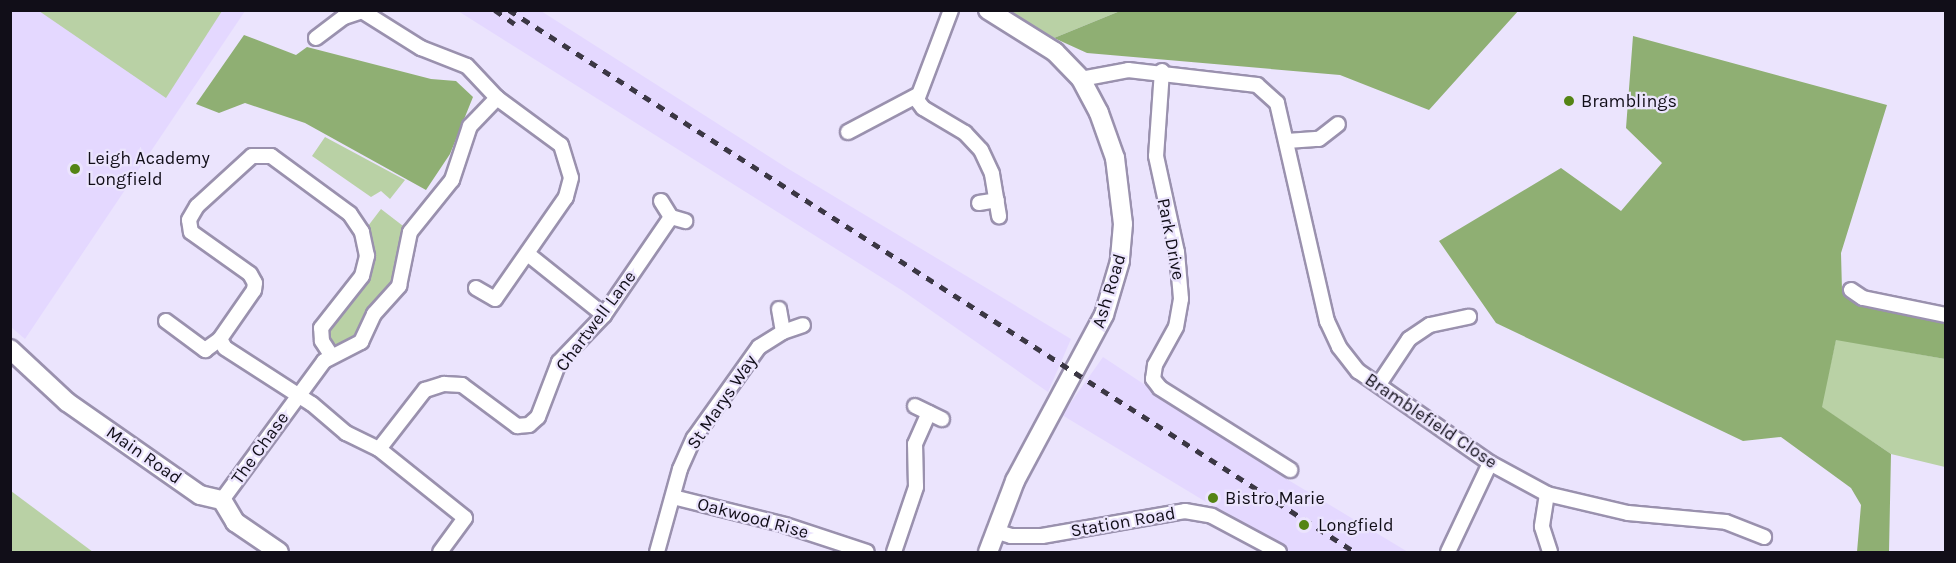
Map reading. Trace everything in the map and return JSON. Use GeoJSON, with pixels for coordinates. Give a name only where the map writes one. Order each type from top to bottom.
{"type":"FeatureCollection","features":[{"type":"Feature","properties":{"kind":"street"},"geometry":{"type":"LineString","coordinates":[[848,132],[916,96],[932,66],[951,10]]}},
{"type":"Feature","properties":{"kind":"street","name":"Ash Road"},"geometry":{"type":"LineString","coordinates":[[988,10],[1055,52],[1081,79],[1099,113],[1115,158],[1123,210],[1120,261],[1095,336],[1023,466],[988,552]]}},
{"type":"Feature","properties":{"kind":"street"},"geometry":{"type":"LineString","coordinates":[[316,38],[344,17],[362,11],[421,48],[467,66],[497,98],[561,145],[568,159],[571,178],[566,197],[529,255],[495,299],[476,288]]}},
{"type":"Feature","properties":{"kind":"street","name":"Bramblefield Close"},"geometry":{"type":"LineString","coordinates":[[1081,79],[1128,70],[1162,71],[1257,85],[1277,103],[1327,321],[1339,347],[1358,371],[1491,463],[1546,494],[1628,513],[1726,522],[1764,537]]}},
{"type":"Feature","properties":{"kind":"street","name":"Park Drive"},"geometry":{"type":"LineString","coordinates":[[1162,71],[1156,153],[1163,203],[1177,252],[1181,299],[1176,327],[1155,365],[1153,379],[1160,388],[1290,470]]}},
{"type":"Feature","properties":{"kind":"street"},"geometry":{"type":"LineString","coordinates":[[916,96],[923,108],[962,131],[978,146],[989,166],[999,216]]}},
{"type":"Feature","properties":{"kind":"street"},"geometry":{"type":"LineString","coordinates":[[166,321],[205,351],[220,339],[254,290],[255,283],[250,274],[191,232],[189,220],[197,206],[252,156],[271,156],[350,214],[365,240],[367,260],[360,281],[322,326],[322,341],[331,355],[360,344],[374,314],[399,286],[410,232],[452,180],[470,126],[497,98]]}},
{"type":"Feature","properties":{"kind":"street"},"geometry":{"type":"LineString","coordinates":[[1287,141],[1319,138],[1338,124]]}},
{"type":"Feature","properties":{"kind":"street"},"geometry":{"type":"LineString","coordinates":[[979,203],[997,200]]}},
{"type":"Feature","properties":{"kind":"street"},"geometry":{"type":"LineString","coordinates":[[661,201],[672,218],[686,221]]}},
{"type":"Feature","properties":{"kind":"street","name":"Chartwell Lane"},"geometry":{"type":"LineString","coordinates":[[379,449],[425,390],[444,384],[462,385],[517,426],[529,425],[538,417],[559,362],[604,315],[672,218]]}},
{"type":"Feature","properties":{"kind":"street"},"geometry":{"type":"LineString","coordinates":[[529,255],[604,315]]}},
{"type":"Feature","properties":{"kind":"street"},"geometry":{"type":"LineString","coordinates":[[1851,290],[1863,298],[1946,315]]}},
{"type":"Feature","properties":{"kind":"street"},"geometry":{"type":"LineString","coordinates":[[779,309],[783,332]]}},
{"type":"Feature","properties":{"kind":"street"},"geometry":{"type":"LineString","coordinates":[[1379,384],[1409,339],[1430,325],[1469,317]]}},
{"type":"Feature","properties":{"kind":"street","name":"St Marys Way"},"geometry":{"type":"LineString","coordinates":[[657,552],[694,438],[759,347],[783,332],[803,325]]}},
{"type":"Feature","properties":{"kind":"street"},"geometry":{"type":"LineString","coordinates":[[220,339],[225,348],[299,395],[346,433],[379,449],[465,518],[440,552]]}},
{"type":"Feature","properties":{"kind":"street","name":"Main Road"},"geometry":{"type":"LineString","coordinates":[[10,349],[67,402],[200,495],[222,500]]}},
{"type":"Feature","properties":{"kind":"street","name":"The Chase"},"geometry":{"type":"LineString","coordinates":[[222,500],[331,355]]}},
{"type":"Feature","properties":{"kind":"street"},"geometry":{"type":"LineString","coordinates":[[894,552],[917,484],[915,444],[936,416],[915,406]]}},
{"type":"Feature","properties":{"kind":"street"},"geometry":{"type":"LineString","coordinates":[[1448,552],[1491,463]]}},
{"type":"Feature","properties":{"kind":"street"},"geometry":{"type":"LineString","coordinates":[[1546,494],[1542,528],[1550,552]]}},
{"type":"Feature","properties":{"kind":"street","name":"Oakwood Rise"},"geometry":{"type":"LineString","coordinates":[[673,497],[785,525],[867,552]]}},
{"type":"Feature","properties":{"kind":"street"},"geometry":{"type":"LineString","coordinates":[[222,500],[235,522],[279,552]]}},
{"type":"Feature","properties":{"kind":"street","name":"Station Road"},"geometry":{"type":"LineString","coordinates":[[995,531],[1011,536],[1042,536],[1185,511],[1212,516],[1279,552]]}},
{"type":"Feature","properties":{"kind":"shaded area","name":"Leigh Academy Longfield"},"geometry":{"type":"Polygon","coordinates":[[[11,11],[245,11],[25,339],[11,327],[11,11]]]}},
{"type":"Feature","properties":{"kind":"shaded area"},"geometry":{"type":"Polygon","coordinates":[[[458,11],[541,11],[787,168],[1071,339],[1048,392],[903,291],[458,11]]]}},
{"type":"Feature","properties":{"kind":"shaded area"},"geometry":{"type":"Polygon","coordinates":[[[1103,357],[1285,478],[1408,552],[1289,552],[1062,415],[1103,357]]]}},
{"type":"Feature","properties":{"kind":"green space"},"geometry":{"type":"Polygon","coordinates":[[[1519,10],[1429,110],[1340,75],[1087,53],[1054,38],[1120,11],[1519,10]]]}},
{"type":"Feature","properties":{"kind":"green space"},"geometry":{"type":"Polygon","coordinates":[[[39,11],[222,11],[166,98],[39,11]]]}},
{"type":"Feature","properties":{"kind":"green space"},"geometry":{"type":"Polygon","coordinates":[[[1005,11],[1120,11],[1054,38],[1005,11]]]}},
{"type":"Feature","properties":{"kind":"green space"},"geometry":{"type":"Polygon","coordinates":[[[244,35],[296,55],[307,47],[431,79],[456,81],[473,97],[450,154],[426,190],[305,123],[245,103],[219,113],[196,104],[244,35]]]}},
{"type":"Feature","properties":{"kind":"green space"},"geometry":{"type":"Polygon","coordinates":[[[1633,36],[1887,105],[1841,253],[1842,290],[1859,303],[1945,323],[1945,359],[1836,340],[1822,407],[1891,454],[1889,552],[1857,552],[1861,505],[1851,488],[1781,437],[1743,441],[1496,323],[1439,241],[1561,168],[1621,211],[1662,163],[1626,128],[1633,36]]]}},
{"type":"Feature","properties":{"kind":"green space"},"geometry":{"type":"Polygon","coordinates":[[[325,137],[405,180],[390,199],[381,191],[371,197],[312,156],[325,137]]]}},
{"type":"Feature","properties":{"kind":"green space"},"geometry":{"type":"Polygon","coordinates":[[[381,209],[407,229],[398,247],[395,281],[371,307],[357,339],[352,343],[333,345],[325,330],[360,289],[365,230],[381,209]]]}},
{"type":"Feature","properties":{"kind":"green space"},"geometry":{"type":"Polygon","coordinates":[[[1836,339],[1945,359],[1945,467],[1891,454],[1821,407],[1836,339]]]}},
{"type":"Feature","properties":{"kind":"green space"},"geometry":{"type":"Polygon","coordinates":[[[11,491],[93,552],[11,552],[11,491]]]}},
{"type":"Feature","properties":{"kind":"railway"},"geometry":{"type":"LineString","coordinates":[[495,10],[515,24]]}},
{"type":"Feature","properties":{"kind":"railway"},"geometry":{"type":"LineString","coordinates":[[509,10],[1355,552]]}},
{"type":"Feature","properties":{"kind":"place","name":"Bramblings"},"geometry":{"type":"Point","coordinates":[1569,101]}},
{"type":"Feature","properties":{"kind":"place","name":"Leigh Academy Longfield"},"geometry":{"type":"Point","coordinates":[75,169]}},
{"type":"Feature","properties":{"kind":"place","name":"Bistro Marie"},"geometry":{"type":"Point","coordinates":[1213,498]}},
{"type":"Feature","properties":{"kind":"place","name":"Longfield"},"geometry":{"type":"Point","coordinates":[1304,525]}}]}
